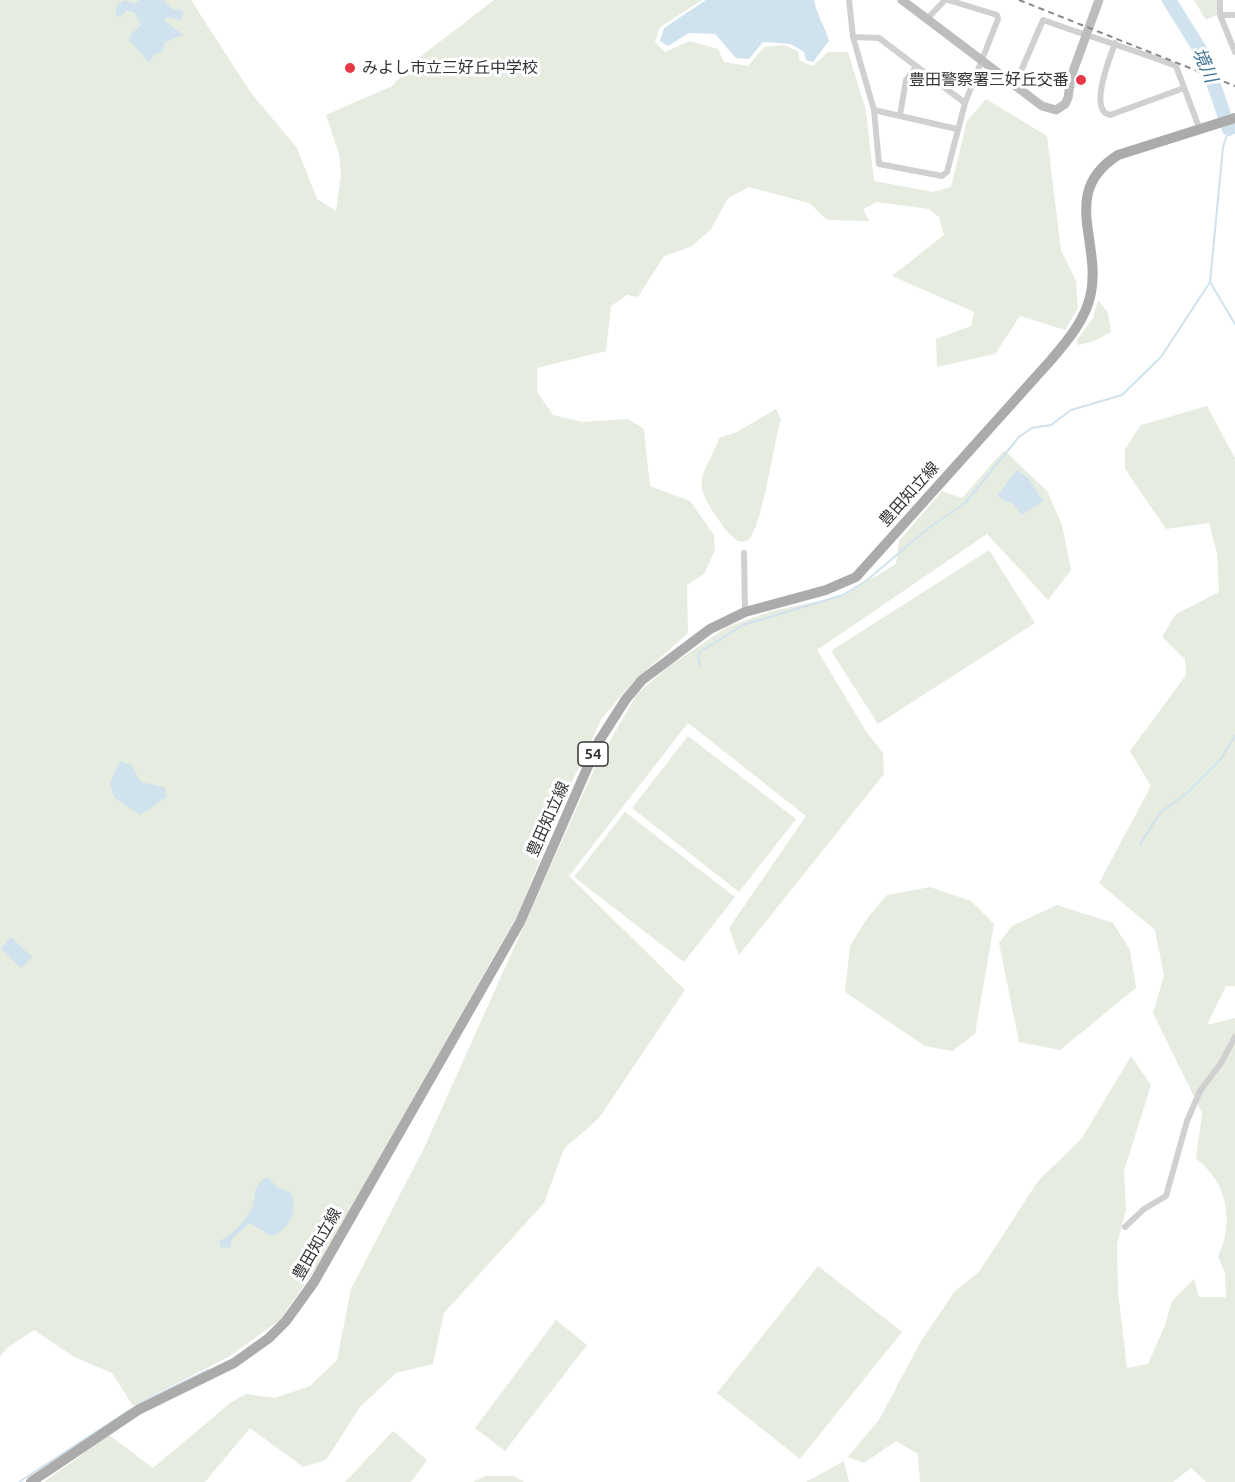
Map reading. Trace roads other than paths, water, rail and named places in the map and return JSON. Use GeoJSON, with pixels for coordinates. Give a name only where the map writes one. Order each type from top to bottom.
{"type":"FeatureCollection","features":[{"type":"Feature","properties":{"kind":"main road","name":"豊田知立線"},"geometry":{"type":"LineString","coordinates":[[31,1482],[138,1410],[234,1363],[269,1338],[286,1321],[314,1282],[515,932],[599,741],[642,680],[710,629],[746,612],[843,585],[867,566],[1051,360],[1084,316],[1092,280],[1086,200],[1090,183],[1102,165],[1118,155],[1231,119]]}},
{"type":"Feature","properties":{"kind":"street"},"geometry":{"type":"LineString","coordinates":[[849,0],[853,37],[874,110],[878,161],[882,166],[945,175],[965,103],[997,15],[947,0],[927,19]]}},
{"type":"Feature","properties":{"kind":"street"},"geometry":{"type":"LineString","coordinates":[[902,0],[1045,108],[1060,108],[1068,98],[1071,77],[1100,0]]}},
{"type":"Feature","properties":{"kind":"street"},"geometry":{"type":"LineString","coordinates":[[1220,0],[1220,15],[1235,52]]}},
{"type":"Feature","properties":{"kind":"street"},"geometry":{"type":"LineString","coordinates":[[1220,15],[1235,15]]}},
{"type":"Feature","properties":{"kind":"street"},"geometry":{"type":"LineString","coordinates":[[1015,85],[1043,20],[1176,66],[1184,88],[1205,128]]}},
{"type":"Feature","properties":{"kind":"street"},"geometry":{"type":"LineString","coordinates":[[853,37],[879,38],[965,103]]}},
{"type":"Feature","properties":{"kind":"street"},"geometry":{"type":"LineString","coordinates":[[1114,43],[1103,77],[1100,105],[1105,113],[1110,115],[1184,88]]}},
{"type":"Feature","properties":{"kind":"street"},"geometry":{"type":"LineString","coordinates":[[900,115],[906,80],[916,67]]}},
{"type":"Feature","properties":{"kind":"street"},"geometry":{"type":"LineString","coordinates":[[874,110],[957,129]]}},
{"type":"Feature","properties":{"kind":"street"},"geometry":{"type":"LineString","coordinates":[[744,553],[746,612]]}},
{"type":"Feature","properties":{"kind":"street"},"geometry":{"type":"LineString","coordinates":[[1125,1227],[1144,1209],[1166,1196],[1200,1091],[1221,1063],[1235,1037]]}},
{"type":"Feature","properties":{"kind":"water"},"geometry":{"type":"Polygon","coordinates":[[[125,0],[134,4],[140,0],[164,0],[174,10],[180,9],[183,12],[181,20],[168,17],[163,19],[183,35],[165,42],[162,52],[155,54],[149,62],[129,40],[131,34],[141,25],[134,12],[127,11],[119,17],[115,14],[118,4],[125,0]]]}},
{"type":"Feature","properties":{"kind":"water"},"geometry":{"type":"Polygon","coordinates":[[[706,0],[814,0],[829,41],[813,62],[806,60],[804,52],[791,44],[763,42],[749,59],[736,58],[715,34],[689,33],[668,46],[660,41],[664,28],[706,0]]]}},
{"type":"Feature","properties":{"kind":"water"},"geometry":{"type":"Polygon","coordinates":[[[1017,470],[1029,479],[1043,501],[1022,515],[1013,504],[997,496],[1017,470]]]}},
{"type":"Feature","properties":{"kind":"water"},"geometry":{"type":"Polygon","coordinates":[[[120,761],[131,765],[141,782],[164,787],[167,797],[140,815],[114,797],[110,783],[120,761]]]}},
{"type":"Feature","properties":{"kind":"water"},"geometry":{"type":"Polygon","coordinates":[[[11,937],[32,957],[21,968],[1,949],[11,937]]]}},
{"type":"Feature","properties":{"kind":"water"},"geometry":{"type":"Polygon","coordinates":[[[268,1177],[277,1187],[291,1193],[294,1206],[288,1224],[272,1236],[249,1223],[232,1239],[230,1248],[221,1247],[219,1241],[244,1221],[253,1205],[258,1185],[268,1177]]]}},
{"type":"Feature","properties":{"kind":"waterway","name":"境川"},"geometry":{"type":"LineString","coordinates":[[1169,0],[1204,56],[1229,129]]}},
{"type":"Feature","properties":{"kind":"waterway"},"geometry":{"type":"LineString","coordinates":[[700,666],[698,656],[700,652],[743,625],[843,595],[866,581],[926,530],[965,503],[1019,437],[1032,428],[1051,425],[1071,410],[1122,395],[1161,357],[1210,282],[1223,147],[1229,129],[1235,133]]}},
{"type":"Feature","properties":{"kind":"waterway"},"geometry":{"type":"LineString","coordinates":[[1210,282],[1235,324]]}},
{"type":"Feature","properties":{"kind":"waterway"},"geometry":{"type":"LineString","coordinates":[[1140,844],[1160,813],[1188,792],[1220,760],[1235,736]]}},
{"type":"Feature","properties":{"kind":"waterway"},"geometry":{"type":"LineString","coordinates":[[137,1405],[208,1370]]}},
{"type":"Feature","properties":{"kind":"waterway"},"geometry":{"type":"LineString","coordinates":[[19,1482],[128,1411]]}},
{"type":"Feature","properties":{"kind":"railway"},"geometry":{"type":"LineString","coordinates":[[1019,0],[1235,86]]}},
{"type":"Feature","properties":{"kind":"place","name":"みよし市立三好丘中学校"},"geometry":{"type":"Point","coordinates":[350,68]}},
{"type":"Feature","properties":{"kind":"place","name":"豊田警察署三好丘交番"},"geometry":{"type":"Point","coordinates":[1081,80]}}]}
